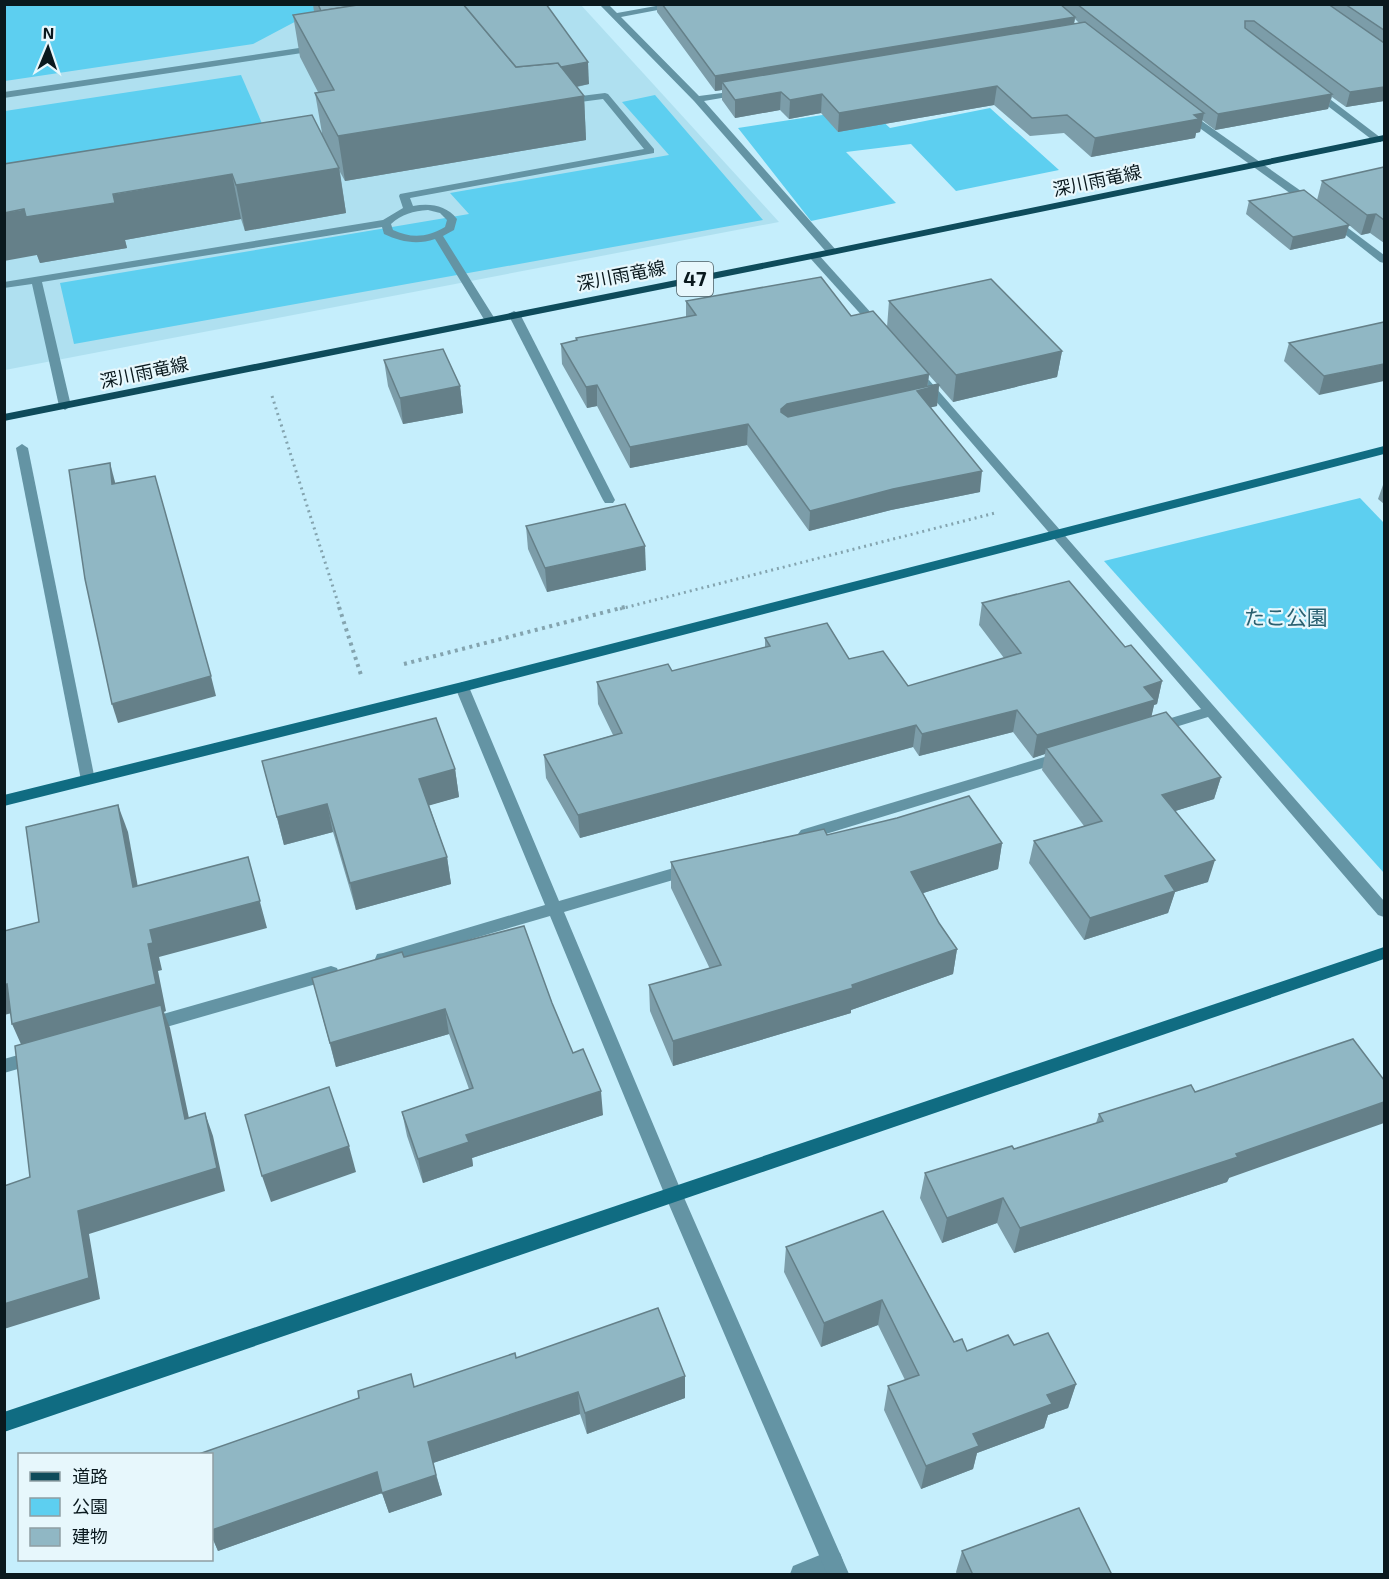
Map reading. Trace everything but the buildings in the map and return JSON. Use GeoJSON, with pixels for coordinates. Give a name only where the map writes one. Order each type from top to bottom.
{"type":"FeatureCollection","features":[{"type":"Feature","properties":{"kind":"main road","name":"深川雨竜線"},"geometry":{"type":"LineString","coordinates":[[4,418],[514,314],[814,256],[1381,139]]}},
{"type":"Feature","properties":{"kind":"street"},"geometry":{"type":"LineString","coordinates":[[603,4],[697,99],[832,252]]}},
{"type":"Feature","properties":{"kind":"street"},"geometry":{"type":"LineString","coordinates":[[614,16],[685,4]]}},
{"type":"Feature","properties":{"kind":"street"},"geometry":{"type":"LineString","coordinates":[[4,95],[331,47]]}},
{"type":"Feature","properties":{"kind":"street"},"geometry":{"type":"LineString","coordinates":[[1303,83],[1381,139]]}},
{"type":"Feature","properties":{"kind":"street"},"geometry":{"type":"LineString","coordinates":[[697,99],[756,89]]}},
{"type":"Feature","properties":{"kind":"street"},"geometry":{"type":"LineString","coordinates":[[410,208],[404,196],[651,151],[605,96],[559,102]]}},
{"type":"Feature","properties":{"kind":"street"},"geometry":{"type":"LineString","coordinates":[[1174,105],[1226,145],[1259,165],[1384,260]]}},
{"type":"Feature","properties":{"kind":"street"},"geometry":{"type":"LineString","coordinates":[[4,285],[386,223],[394,214],[410,208],[436,209],[452,219],[450,228],[438,236],[420,240],[401,238],[388,232],[386,223]]}},
{"type":"Feature","properties":{"kind":"street"},"geometry":{"type":"LineString","coordinates":[[438,236],[489,319]]}},
{"type":"Feature","properties":{"kind":"street"},"geometry":{"type":"LineString","coordinates":[[814,256],[888,339]]}},
{"type":"Feature","properties":{"kind":"street"},"geometry":{"type":"LineString","coordinates":[[36,279],[65,406]]}},
{"type":"Feature","properties":{"kind":"street"},"geometry":{"type":"LineString","coordinates":[[514,314],[609,500]]}},
{"type":"Feature","properties":{"kind":"street"},"geometry":{"type":"LineString","coordinates":[[917,372],[934,399],[1058,532],[1384,911]]}},
{"type":"Feature","properties":{"kind":"street"},"geometry":{"type":"LineString","coordinates":[[22,448],[88,780]]}},
{"type":"Feature","properties":{"kind":"street"},"geometry":{"type":"LineString","coordinates":[[4,801],[462,687],[1384,450]]}},
{"type":"Feature","properties":{"kind":"street"},"geometry":{"type":"LineString","coordinates":[[462,687],[674,1193],[835,1568],[801,1575]]}},
{"type":"Feature","properties":{"kind":"street"},"geometry":{"type":"LineString","coordinates":[[1144,731],[1212,711]]}},
{"type":"Feature","properties":{"kind":"street"},"geometry":{"type":"LineString","coordinates":[[794,838],[1077,752]]}},
{"type":"Feature","properties":{"kind":"street"},"geometry":{"type":"LineString","coordinates":[[372,962],[556,910],[703,865]]}},
{"type":"Feature","properties":{"kind":"street"},"geometry":{"type":"LineString","coordinates":[[4,1422],[1384,953]]}},
{"type":"Feature","properties":{"kind":"street"},"geometry":{"type":"LineString","coordinates":[[131,1030],[349,968]]}},
{"type":"Feature","properties":{"kind":"street"},"geometry":{"type":"LineString","coordinates":[[4,1066],[50,1053]]}},
{"type":"Feature","properties":{"kind":"path"},"geometry":{"type":"LineString","coordinates":[[272,395],[362,675]]}},
{"type":"Feature","properties":{"kind":"shaded area"},"geometry":{"type":"Polygon","coordinates":[[[5,5],[581,5],[779,222],[5,370],[5,5]]]}},
{"type":"Feature","properties":{"kind":"green space"},"geometry":{"type":"Polygon","coordinates":[[[320,4],[321,8],[253,44],[5,81],[5,5],[320,4]]]}},
{"type":"Feature","properties":{"kind":"green space"},"geometry":{"type":"Polygon","coordinates":[[[241,75],[274,151],[5,194],[5,111],[241,75]]]}},
{"type":"Feature","properties":{"kind":"green space"},"geometry":{"type":"Polygon","coordinates":[[[655,95],[763,220],[74,344],[60,283],[469,214],[450,193],[669,155],[622,102],[655,95]]]}},
{"type":"Feature","properties":{"kind":"green space"},"geometry":{"type":"Polygon","coordinates":[[[868,108],[890,128],[990,108],[1059,170],[956,191],[911,144],[846,152],[896,203],[811,221],[738,128],[868,108]]]}},
{"type":"Feature","properties":{"kind":"green space","name":"たこ公園"},"geometry":{"type":"Polygon","coordinates":[[[1360,498],[1384,523],[1384,873],[1104,561],[1360,498]]]}}]}
